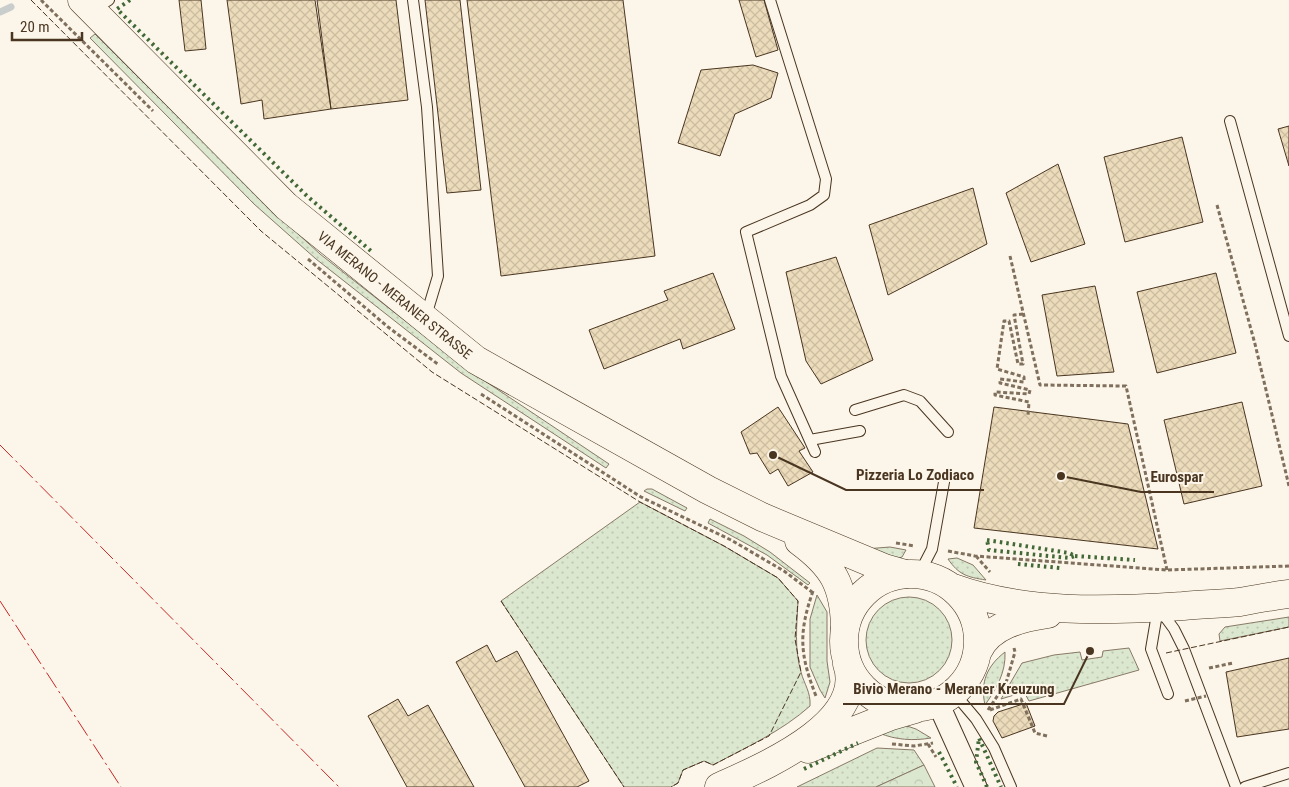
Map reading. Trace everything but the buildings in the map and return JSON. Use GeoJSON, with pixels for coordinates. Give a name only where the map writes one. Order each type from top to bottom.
{"type":"FeatureCollection","features":[{"type":"Feature","properties":{"kind":"main road","name":"VIA MERANO - MERANER STRASSE"},"geometry":{"type":"LineString","coordinates":[[94,4],[286,206],[476,360],[708,490],[762,517],[884,568],[912,574]]}},
{"type":"Feature","properties":{"kind":"main road","name":"VIA MERANO - MERANER STRASSE"},"geometry":{"type":"LineString","coordinates":[[762,517],[801,543],[829,569],[841,590],[844,603],[845,627]]}},
{"type":"Feature","properties":{"kind":"main road"},"geometry":{"type":"LineString","coordinates":[[767,764],[811,738],[835,714],[844,700],[850,684],[850,674],[843,639],[852,608],[864,592],[876,583],[890,577],[912,574],[937,579],[953,588],[984,598],[1020,605],[1096,609],[1240,602],[1289,594]]}},
{"type":"Feature","properties":{"kind":"main road"},"geometry":{"type":"LineString","coordinates":[[953,588],[964,598],[972,611],[976,624],[978,651]]}},
{"type":"Feature","properties":{"kind":"main road"},"geometry":{"type":"LineString","coordinates":[[719,787],[767,764],[891,716],[946,698],[965,681],[973,667],[982,642],[992,632],[1020,620],[1096,609]]}},
{"type":"Feature","properties":{"kind":"main road"},"geometry":{"type":"LineString","coordinates":[[847,664],[859,685],[878,700],[908,708],[946,698]]}},
{"type":"Feature","properties":{"kind":"street"},"geometry":{"type":"LineString","coordinates":[[946,698],[976,787]]}},
{"type":"Feature","properties":{"kind":"lane"},"geometry":{"type":"LineString","coordinates":[[413,0],[427,107],[438,276],[425,319]]}},
{"type":"Feature","properties":{"kind":"lane"},"geometry":{"type":"LineString","coordinates":[[770,0],[826,179],[824,195],[810,205],[746,232],[781,376],[815,452]]}},
{"type":"Feature","properties":{"kind":"lane"},"geometry":{"type":"LineString","coordinates":[[1230,121],[1289,336]]}},
{"type":"Feature","properties":{"kind":"lane"},"geometry":{"type":"LineString","coordinates":[[855,410],[904,395],[920,401],[948,432]]}},
{"type":"Feature","properties":{"kind":"lane"},"geometry":{"type":"LineString","coordinates":[[810,440],[860,431]]}},
{"type":"Feature","properties":{"kind":"lane"},"geometry":{"type":"LineString","coordinates":[[912,574],[932,549],[944,482]]}},
{"type":"Feature","properties":{"kind":"lane"},"geometry":{"type":"LineString","coordinates":[[1158,607],[1151,650],[1168,694]]}},
{"type":"Feature","properties":{"kind":"lane"},"geometry":{"type":"LineString","coordinates":[[1158,607],[1174,629],[1184,649],[1236,787]]}},
{"type":"Feature","properties":{"kind":"lane"},"geometry":{"type":"LineString","coordinates":[[946,698],[976,720],[994,748],[1011,787]]}},
{"type":"Feature","properties":{"kind":"lane"},"geometry":{"type":"LineString","coordinates":[[1245,787],[1289,773]]}},
{"type":"Feature","properties":{"kind":"path"},"geometry":{"type":"LineString","coordinates":[[1217,205],[1255,344],[1289,486]]}},
{"type":"Feature","properties":{"kind":"path"},"geometry":{"type":"LineString","coordinates":[[1010,256],[1040,385],[1126,386],[1167,570]]}},
{"type":"Feature","properties":{"kind":"path"},"geometry":{"type":"LineString","coordinates":[[1023,314],[1014,316],[1023,364],[1018,364],[1009,321],[1004,321],[997,369],[1024,377],[1024,382],[1000,379],[1000,384],[1030,390],[1029,394],[995,392],[995,396],[1029,402],[1028,416]]}},
{"type":"Feature","properties":{"kind":"path"},"geometry":{"type":"LineString","coordinates":[[951,551],[976,556],[1167,570],[1289,566]]}},
{"type":"Feature","properties":{"kind":"path"},"geometry":{"type":"LineString","coordinates":[[976,556],[993,575]]}},
{"type":"Feature","properties":{"kind":"path"},"geometry":{"type":"LineString","coordinates":[[813,592],[804,620],[802,643],[806,670],[818,702]]}},
{"type":"Feature","properties":{"kind":"path"},"geometry":{"type":"LineString","coordinates":[[1015,652],[1006,683],[987,711],[1021,699],[1035,733],[1047,736]]}},
{"type":"Feature","properties":{"kind":"path"},"geometry":{"type":"LineString","coordinates":[[1184,701],[1206,696]]}},
{"type":"Feature","properties":{"kind":"path"},"geometry":{"type":"LineString","coordinates":[[886,744],[914,746],[936,743]]}},
{"type":"Feature","properties":{"kind":"green space"},"geometry":{"type":"Polygon","coordinates":[[[95,34],[260,199],[320,254],[464,367],[609,464],[606,468],[461,373],[316,259],[254,204],[90,38],[95,34]]]}},
{"type":"Feature","properties":{"kind":"green space"},"geometry":{"type":"Polygon","coordinates":[[[652,489],[687,508],[685,511],[644,491],[652,489]]]}},
{"type":"Feature","properties":{"kind":"green space"},"geometry":{"type":"Polygon","coordinates":[[[640,502],[724,546],[778,578],[798,601],[797,654],[810,701],[810,706],[799,715],[751,745],[713,765],[704,761],[683,770],[678,783],[671,787],[624,787],[501,601],[640,502]]]}},
{"type":"Feature","properties":{"kind":"green space"},"geometry":{"type":"Polygon","coordinates":[[[710,519],[770,552],[810,583],[808,585],[767,555],[708,523],[710,519]]]}},
{"type":"Feature","properties":{"kind":"green space"},"geometry":{"type":"Polygon","coordinates":[[[890,547],[906,550],[902,557],[891,561],[865,549],[890,547]]]}},
{"type":"Feature","properties":{"kind":"green space"},"geometry":{"type":"Polygon","coordinates":[[[957,558],[973,565],[986,580],[969,576],[956,569],[948,559],[957,558]]]}},
{"type":"Feature","properties":{"kind":"green space"},"geometry":{"type":"Polygon","coordinates":[[[817,595],[827,612],[827,661],[830,682],[825,698],[810,667],[810,619],[817,595]]]}},
{"type":"Feature","properties":{"kind":"green space"},"geometry":{"type":"Polygon","coordinates":[[[901,597],[917,597],[926,600],[940,609],[949,623],[952,640],[949,657],[940,671],[926,680],[917,683],[901,683],[885,676],[873,664],[866,648],[866,632],[873,616],[885,604],[901,597]]]}},
{"type":"Feature","properties":{"kind":"green space"},"geometry":{"type":"Polygon","coordinates":[[[1289,617],[1289,627],[1220,641],[1219,634],[1225,627],[1289,617]]]}},
{"type":"Feature","properties":{"kind":"green space"},"geometry":{"type":"Polygon","coordinates":[[[1129,648],[1139,670],[1029,701],[1024,692],[1001,699],[1022,663],[1054,655],[1080,652],[1082,660],[1102,657],[1103,651],[1129,648]]]}},
{"type":"Feature","properties":{"kind":"green space"},"geometry":{"type":"Polygon","coordinates":[[[1005,652],[1002,674],[985,705],[983,689],[986,675],[989,669],[1005,652]]]}},
{"type":"Feature","properties":{"kind":"green space"},"geometry":{"type":"Polygon","coordinates":[[[904,725],[916,729],[931,738],[905,739],[879,733],[904,725]]]}},
{"type":"Feature","properties":{"kind":"green space"},"geometry":{"type":"Polygon","coordinates":[[[877,748],[914,750],[924,765],[876,787],[797,787],[877,748]]]}},
{"type":"Feature","properties":{"kind":"green space"},"geometry":{"type":"Polygon","coordinates":[[[924,765],[935,787],[876,787],[924,765]]]}},
{"type":"Feature","properties":{"kind":"waterway"},"geometry":{"type":"LineString","coordinates":[[0,12],[11,7]]}},
{"type":"Feature","properties":{"kind":"hedge"},"geometry":{"type":"LineString","coordinates":[[130,0],[117,9],[307,196],[371,251]]}},
{"type":"Feature","properties":{"kind":"hedge"},"geometry":{"type":"LineString","coordinates":[[987,540],[1069,553],[1075,556],[1069,558],[989,550],[987,540]]}},
{"type":"Feature","properties":{"kind":"hedge"},"geometry":{"type":"LineString","coordinates":[[1075,556],[1135,560]]}},
{"type":"Feature","properties":{"kind":"hedge"},"geometry":{"type":"LineString","coordinates":[[1018,564],[1060,568]]}},
{"type":"Feature","properties":{"kind":"hedge"},"geometry":{"type":"LineString","coordinates":[[987,787],[976,762],[979,738],[1001,787]]}},
{"type":"Feature","properties":{"kind":"hedge"},"geometry":{"type":"LineString","coordinates":[[804,769],[858,743]]}},
{"type":"Feature","properties":{"kind":"hedge"},"geometry":{"type":"LineString","coordinates":[[939,752],[957,787]]}},
{"type":"Feature","properties":{"kind":"fence"},"geometry":{"type":"LineString","coordinates":[[31,0],[261,231],[432,372],[640,502],[724,546],[778,578],[798,601],[795,639],[801,672],[769,736],[713,765],[704,761],[683,770],[678,783],[671,787]]}},
{"type":"Feature","properties":{"kind":"fence"},"geometry":{"type":"LineString","coordinates":[[501,601],[624,787]]}},
{"type":"Feature","properties":{"kind":"fence"},"geometry":{"type":"LineString","coordinates":[[1166,653],[1289,627]]}},
{"type":"Feature","properties":{"kind":"power"},"geometry":{"type":"LineString","coordinates":[[0,445],[339,787]]}},
{"type":"Feature","properties":{"kind":"power"},"geometry":{"type":"LineString","coordinates":[[0,601],[121,787]]}},
{"type":"Feature","properties":{"kind":"place","name":"Pizzeria Lo Zodiaco"},"geometry":{"type":"Point","coordinates":[773,455]}},
{"type":"Feature","properties":{"kind":"place","name":"Eurospar"},"geometry":{"type":"Point","coordinates":[1061,476]}},
{"type":"Feature","properties":{"kind":"place","name":"Bivio Merano - Meraner Kreuzung"},"geometry":{"type":"Point","coordinates":[1090,651]}}]}
